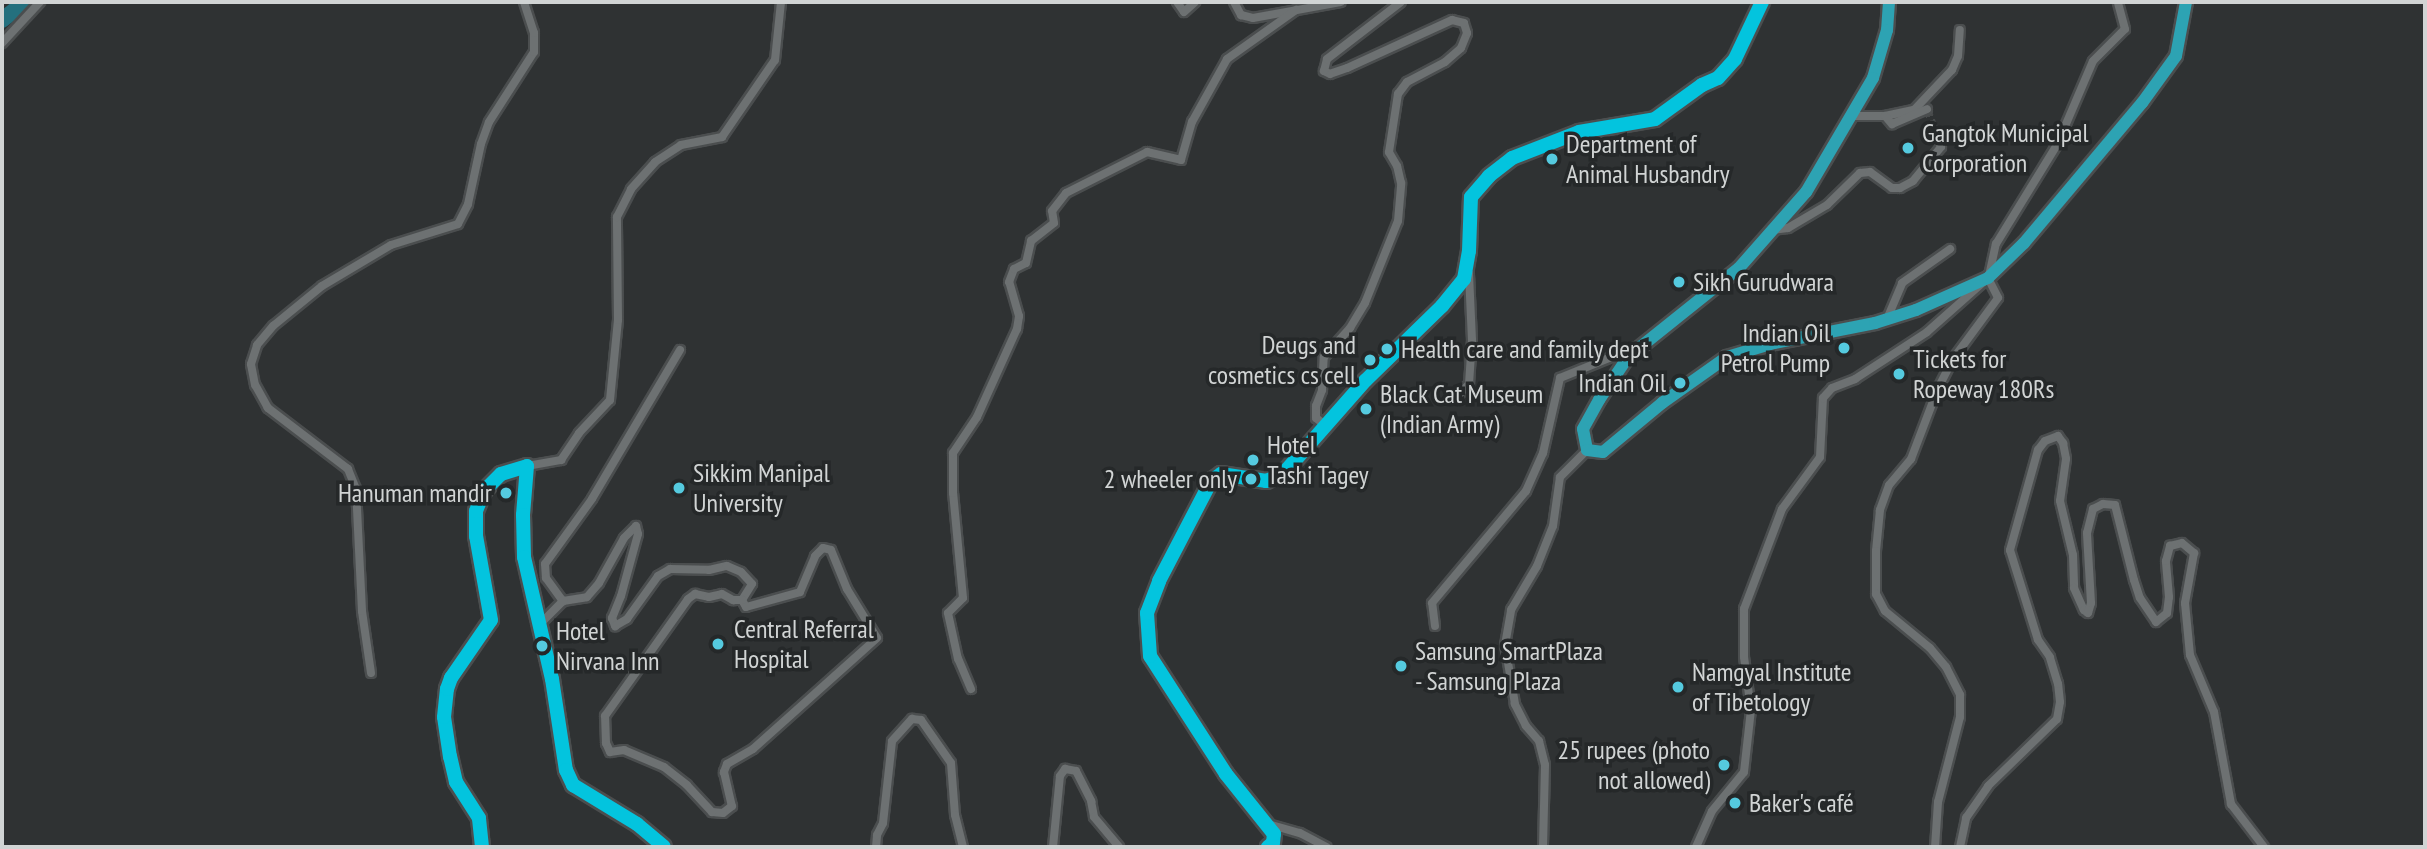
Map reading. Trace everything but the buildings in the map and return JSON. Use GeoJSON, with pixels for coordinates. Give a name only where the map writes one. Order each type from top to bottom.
{"type":"FeatureCollection","features":[{"type":"Feature","properties":{"kind":"highway"},"geometry":{"type":"LineString","coordinates":[[1268,847],[1273,843],[1274,834],[1226,774],[1150,656],[1147,613],[1159,581],[1211,481],[1221,474],[1266,481],[1283,474],[1366,380],[1442,306],[1464,279],[1471,197],[1489,176],[1512,158],[1579,132],[1655,119],[1702,85],[1718,78],[1735,60],[1762,2]]}},
{"type":"Feature","properties":{"kind":"highway"},"geometry":{"type":"LineString","coordinates":[[482,847],[479,818],[456,782],[450,757],[444,718],[447,690],[450,678],[491,620],[476,536],[476,511],[484,491],[501,474],[527,467],[523,515],[524,558],[552,679],[565,770],[573,785],[637,824],[664,847]]}},
{"type":"Feature","properties":{"kind":"main road"},"geometry":{"type":"LineString","coordinates":[[1889,2],[1887,30],[1873,78],[1806,192],[1739,268],[1628,357],[1598,400],[1583,429],[1587,450],[1603,452],[1662,403],[1727,357],[1774,343],[1887,319],[1941,302],[1988,278],[2032,233],[2142,103],[2176,56],[2186,2]]}},
{"type":"Feature","properties":{"kind":"street"},"geometry":{"type":"LineString","coordinates":[[2,43],[40,2]]}},
{"type":"Feature","properties":{"kind":"street"},"geometry":{"type":"LineString","coordinates":[[371,673],[362,611],[356,489],[348,468],[268,408],[255,385],[251,364],[257,345],[273,326],[322,286],[391,245],[458,223],[468,204],[481,144],[489,122],[534,52],[534,33],[524,2]]}},
{"type":"Feature","properties":{"kind":"street"},"geometry":{"type":"LineString","coordinates":[[527,467],[561,460],[579,433],[610,400],[618,320],[617,217],[631,188],[655,162],[681,145],[722,137],[775,60],[780,2]]}},
{"type":"Feature","properties":{"kind":"street"},"geometry":{"type":"LineString","coordinates":[[1177,2],[1184,12],[1195,2]]}},
{"type":"Feature","properties":{"kind":"street"},"geometry":{"type":"LineString","coordinates":[[1234,2],[1241,15],[1253,18],[1341,2]]}},
{"type":"Feature","properties":{"kind":"street"},"geometry":{"type":"LineString","coordinates":[[1325,425],[1316,418],[1316,406],[1322,390],[1324,357],[1350,328],[1365,303],[1398,222],[1401,183],[1397,166],[1389,152],[1398,94],[1407,82],[1445,62],[1461,48],[1467,33],[1464,23],[1452,20],[1347,68],[1330,74],[1324,71],[1327,59],[1401,2]]}},
{"type":"Feature","properties":{"kind":"street"},"geometry":{"type":"LineString","coordinates":[[1696,847],[1712,811],[1744,772],[1751,710],[1744,657],[1744,609],[1782,509],[1820,457],[1824,398],[1832,388],[1855,379],[1927,331],[1988,278],[1996,244],[2057,145],[2093,61],[2125,29],[2118,2]]}},
{"type":"Feature","properties":{"kind":"street"},"geometry":{"type":"LineString","coordinates":[[971,689],[958,659],[948,612],[963,598],[953,493],[953,453],[977,416],[1017,329],[1019,316],[1009,282],[1014,269],[1026,263],[1031,242],[1054,223],[1052,211],[1066,192],[1147,152],[1181,160],[1192,122],[1227,59],[1296,10]]}},
{"type":"Feature","properties":{"kind":"street"},"geometry":{"type":"LineString","coordinates":[[1850,116],[1885,116],[1914,110],[1952,70],[1958,56],[1960,30]]}},
{"type":"Feature","properties":{"kind":"street"},"geometry":{"type":"LineString","coordinates":[[1885,116],[1892,124],[1927,109]]}},
{"type":"Feature","properties":{"kind":"street"},"geometry":{"type":"LineString","coordinates":[[1772,230],[1788,228],[1827,205],[1860,173],[1870,172],[1892,188],[1900,188],[1913,181],[1941,147],[1940,144]]}},
{"type":"Feature","properties":{"kind":"street"},"geometry":{"type":"LineString","coordinates":[[1887,319],[1902,283],[1950,249]]}},
{"type":"Feature","properties":{"kind":"street"},"geometry":{"type":"LineString","coordinates":[[1454,400],[1469,384],[1472,293],[1467,260]]}},
{"type":"Feature","properties":{"kind":"street"},"geometry":{"type":"LineString","coordinates":[[1935,847],[1938,802],[1960,717],[1960,695],[1945,667],[1930,649],[1885,611],[1875,594],[1880,510],[1889,485],[1911,459],[1937,391],[1953,359],[1998,298],[1988,278]]}},
{"type":"Feature","properties":{"kind":"street"},"geometry":{"type":"LineString","coordinates":[[1435,626],[1432,603],[1526,491],[1543,453],[1560,378],[1651,341]]}},
{"type":"Feature","properties":{"kind":"street"},"geometry":{"type":"LineString","coordinates":[[563,601],[546,578],[545,565],[592,499],[680,350]]}},
{"type":"Feature","properties":{"kind":"street"},"geometry":{"type":"LineString","coordinates":[[1960,847],[1966,818],[1988,786],[2057,719],[2060,702],[2058,684],[2050,657],[2038,640],[2010,550],[2038,450],[2045,441],[2058,436],[2063,443],[2066,459],[2060,501],[2073,555],[2074,588],[2077,601],[2084,610],[2088,613],[2091,603],[2087,533],[2093,509],[2103,504],[2115,505],[2140,598],[2156,622],[2167,613],[2169,597],[2166,561],[2171,546],[2182,543],[2194,553],[2185,603],[2190,655],[2214,712],[2231,804],[2264,847]]}},
{"type":"Feature","properties":{"kind":"street"},"geometry":{"type":"LineString","coordinates":[[1543,847],[1545,765],[1539,741],[1526,726],[1515,704],[1505,645],[1511,610],[1536,566],[1553,526],[1560,477],[1587,450]]}},
{"type":"Feature","properties":{"kind":"street"},"geometry":{"type":"LineString","coordinates":[[539,624],[563,601],[587,597],[599,583],[624,538],[636,526],[638,534],[612,618],[615,626],[627,619],[658,576],[670,569],[709,570],[727,566],[741,572],[752,584],[742,600]]}},
{"type":"Feature","properties":{"kind":"street"},"geometry":{"type":"LineString","coordinates":[[822,548],[831,550],[847,589],[877,638],[753,749],[727,764],[724,772],[732,806],[723,813],[712,812],[687,785],[664,767],[624,750],[610,752],[606,743],[605,716],[688,599],[695,594],[709,597],[722,594],[733,600],[742,600],[746,607],[800,592],[815,556],[822,548]]}},
{"type":"Feature","properties":{"kind":"street"},"geometry":{"type":"LineString","coordinates":[[876,847],[877,835],[883,823],[892,741],[912,719],[921,720],[951,763],[956,815],[963,847]]}},
{"type":"Feature","properties":{"kind":"street"},"geometry":{"type":"LineString","coordinates":[[1054,847],[1060,776],[1065,769],[1076,771],[1091,801],[1094,817],[1119,847]]}},
{"type":"Feature","properties":{"kind":"street"},"geometry":{"type":"LineString","coordinates":[[1267,824],[1300,833],[1326,847]]}},
{"type":"Feature","properties":{"kind":"waterway"},"geometry":{"type":"LineString","coordinates":[[2,20],[25,2]]}},
{"type":"Feature","properties":{"kind":"tunnel"},"geometry":{"type":"LineString","coordinates":[[1927,109],[1940,144]]}},
{"type":"Feature","properties":{"kind":"place","name":"Gangtok Municipal Corporation"},"geometry":{"type":"Point","coordinates":[1908,148]}},
{"type":"Feature","properties":{"kind":"place","name":"Department of Animal Husbandry"},"geometry":{"type":"Point","coordinates":[1552,159]}},
{"type":"Feature","properties":{"kind":"place","name":"Sikh Gurudwara"},"geometry":{"type":"Point","coordinates":[1679,282]}},
{"type":"Feature","properties":{"kind":"place","name":"Indian Oil Petrol Pump"},"geometry":{"type":"Point","coordinates":[1844,348]}},
{"type":"Feature","properties":{"kind":"place","name":"Health care and family dept"},"geometry":{"type":"Point","coordinates":[1387,349]}},
{"type":"Feature","properties":{"kind":"place","name":"Deugs and cosmetics cs cell"},"geometry":{"type":"Point","coordinates":[1370,360]}},
{"type":"Feature","properties":{"kind":"place","name":"Tickets for Ropeway 180Rs"},"geometry":{"type":"Point","coordinates":[1899,374]}},
{"type":"Feature","properties":{"kind":"place","name":"Indian Oil"},"geometry":{"type":"Point","coordinates":[1680,383]}},
{"type":"Feature","properties":{"kind":"place","name":"Black Cat Museum (Indian Army)"},"geometry":{"type":"Point","coordinates":[1366,409]}},
{"type":"Feature","properties":{"kind":"place","name":"Hotel Tashi Tagey"},"geometry":{"type":"Point","coordinates":[1253,460]}},
{"type":"Feature","properties":{"kind":"place","name":"2 wheeler only"},"geometry":{"type":"Point","coordinates":[1251,479]}},
{"type":"Feature","properties":{"kind":"place","name":"Sikkim Manipal University"},"geometry":{"type":"Point","coordinates":[679,488]}},
{"type":"Feature","properties":{"kind":"place","name":"Hanuman mandir"},"geometry":{"type":"Point","coordinates":[506,493]}},
{"type":"Feature","properties":{"kind":"place","name":"Central Referral Hospital"},"geometry":{"type":"Point","coordinates":[718,644]}},
{"type":"Feature","properties":{"kind":"place","name":"Hotel Nirvana Inn"},"geometry":{"type":"Point","coordinates":[542,646]}},
{"type":"Feature","properties":{"kind":"place","name":"Samsung SmartPlaza - Samsung Plaza"},"geometry":{"type":"Point","coordinates":[1401,666]}},
{"type":"Feature","properties":{"kind":"place","name":"Namgyal Institute of Tibetology"},"geometry":{"type":"Point","coordinates":[1678,687]}},
{"type":"Feature","properties":{"kind":"place","name":"25 rupees (photo not allowed)"},"geometry":{"type":"Point","coordinates":[1724,765]}},
{"type":"Feature","properties":{"kind":"place","name":"Baker's café"},"geometry":{"type":"Point","coordinates":[1735,803]}}]}
